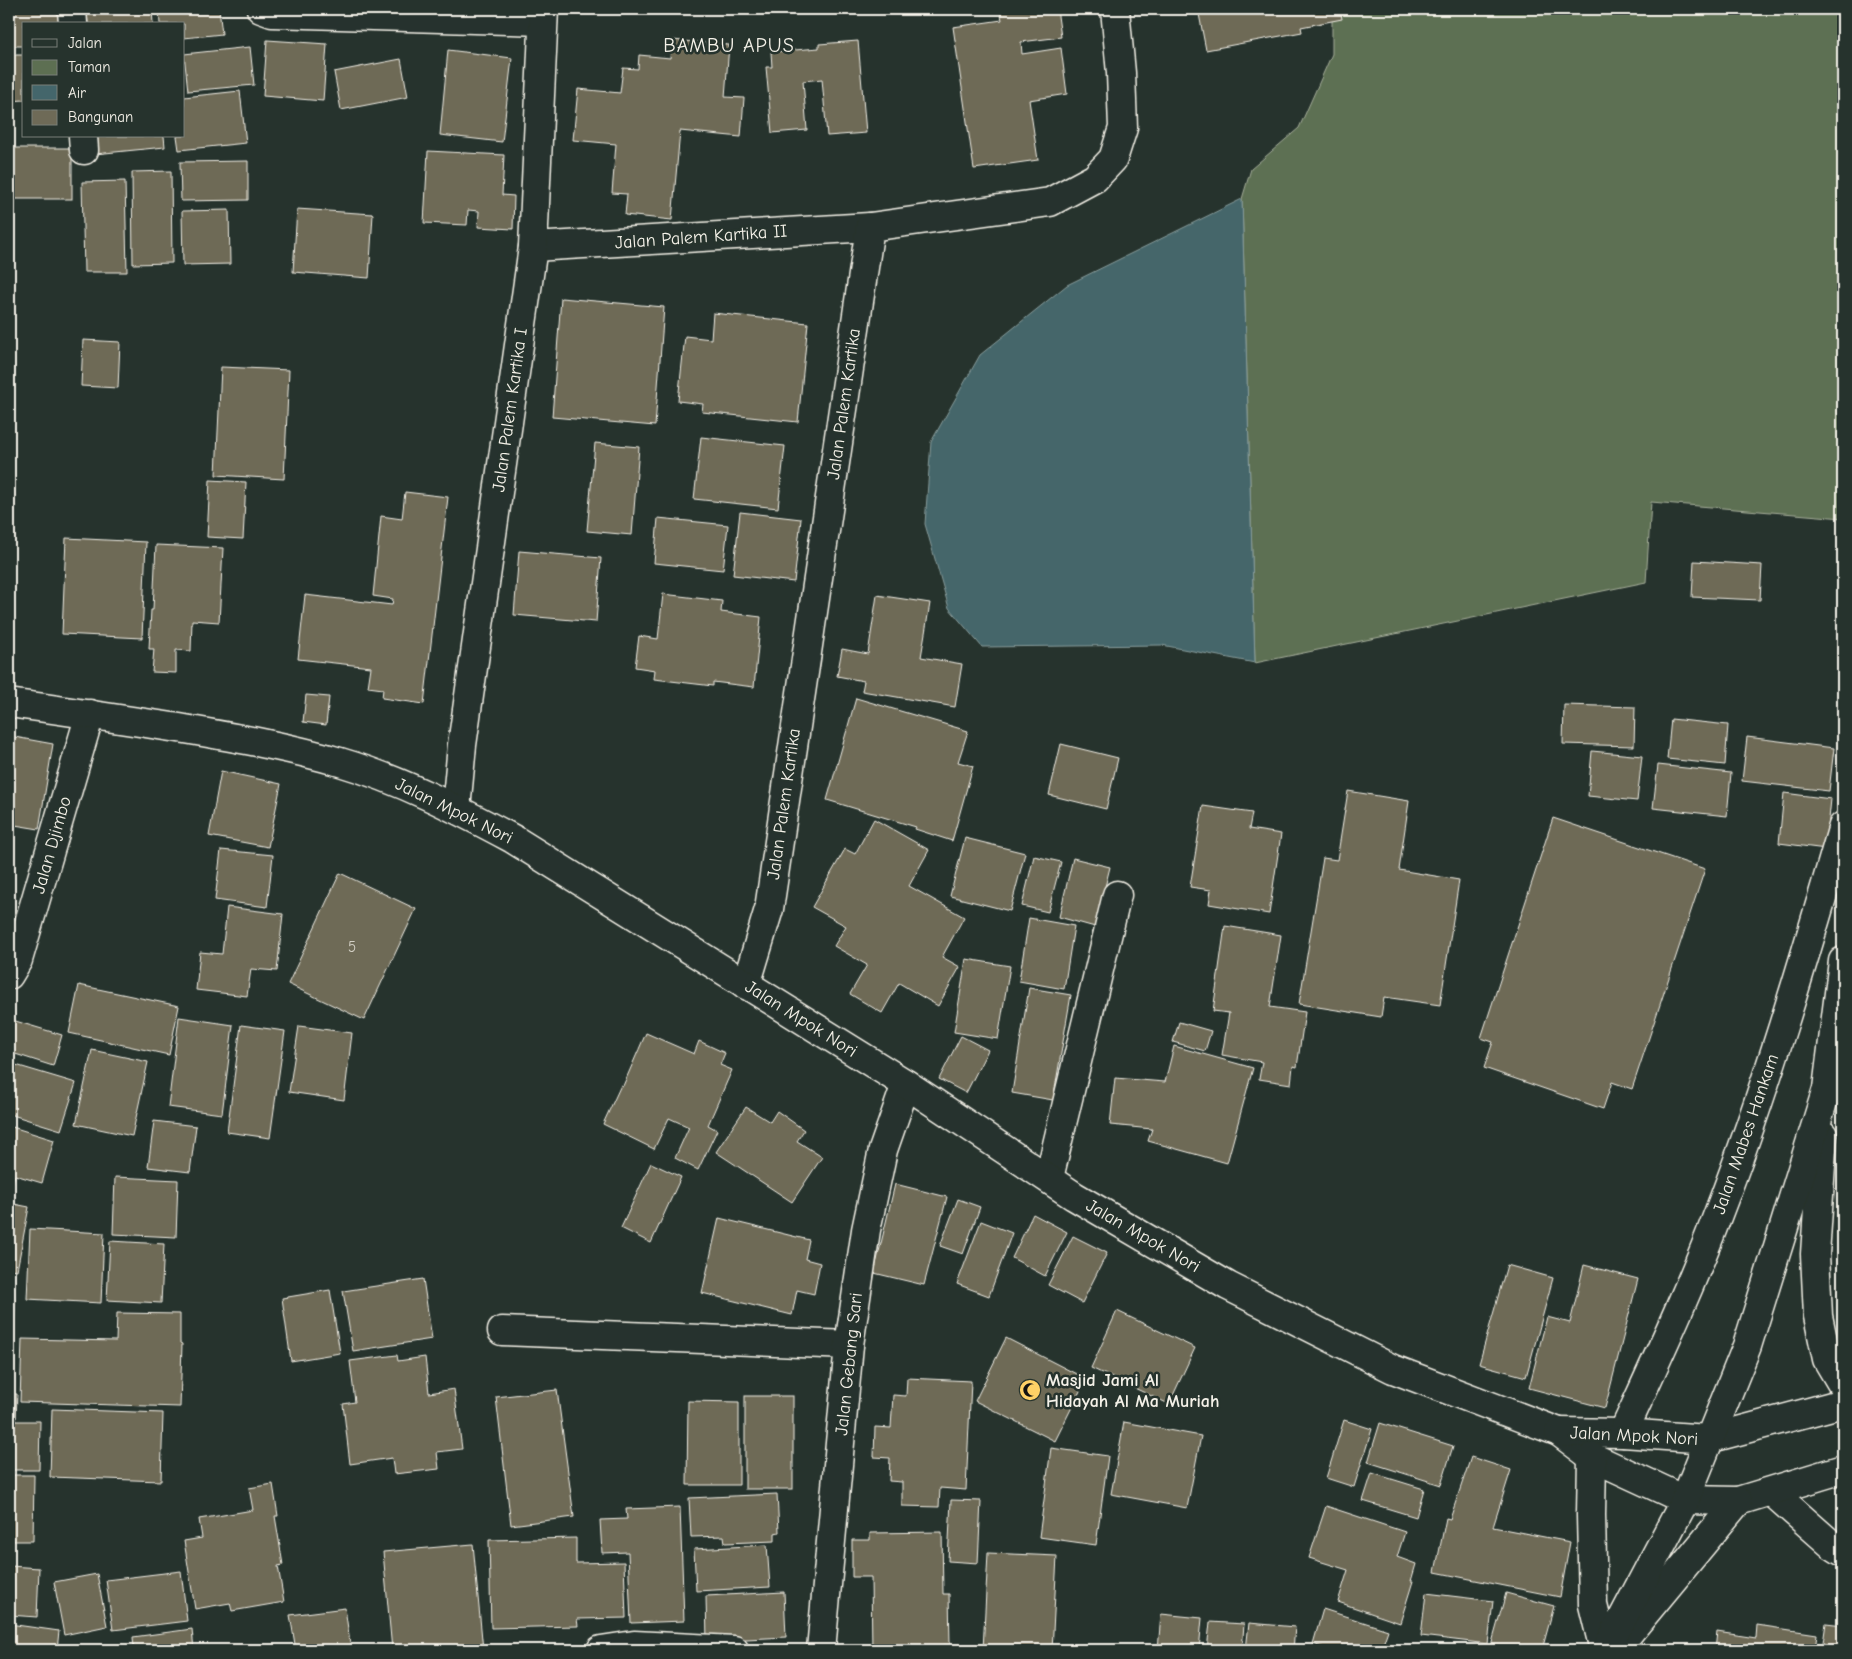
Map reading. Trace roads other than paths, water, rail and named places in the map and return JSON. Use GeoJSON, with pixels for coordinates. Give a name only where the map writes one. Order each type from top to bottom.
{"type":"FeatureCollection","features":[{"type":"Feature","properties":{"kind":"main road"},"geometry":{"type":"LineString","coordinates":[[72,9],[73,22]]}},
{"type":"Feature","properties":{"kind":"main road"},"geometry":{"type":"LineString","coordinates":[[261,9],[272,13],[544,15]]}},
{"type":"Feature","properties":{"kind":"main road"},"geometry":{"type":"LineString","coordinates":[[870,227],[1050,202],[1094,178],[1113,159],[1123,128],[1122,73],[1115,9]]}},
{"type":"Feature","properties":{"kind":"main road","name":"Jalan Palem Kartika I"},"geometry":{"type":"LineString","coordinates":[[456,809],[462,745],[532,247],[544,15]]}},
{"type":"Feature","properties":{"kind":"main road","name":"Jalan Palem Kartika II"},"geometry":{"type":"LineString","coordinates":[[532,247],[870,227]]}},
{"type":"Feature","properties":{"kind":"main road","name":"Jalan Palem Kartika"},"geometry":{"type":"LineString","coordinates":[[746,984],[769,909],[870,227]]}},
{"type":"Feature","properties":{"kind":"main road","name":"Jalan Mpok Nori"},"geometry":{"type":"LineString","coordinates":[[9,703],[90,714],[284,747],[341,762],[393,780],[456,809],[513,839],[906,1084],[1074,1196],[1228,1286],[1393,1369],[1559,1432],[1592,1457],[1685,1500]]}},
{"type":"Feature","properties":{"kind":"main road","name":"Jalan Djimbo"},"geometry":{"type":"LineString","coordinates":[[9,975],[18,960],[90,714]]}},
{"type":"Feature","properties":{"kind":"main road","name":"Jalan Mabes Hankam"},"geometry":{"type":"LineString","coordinates":[[1623,1433],[1692,1280],[1719,1213],[1787,1016],[1843,826]]}},
{"type":"Feature","properties":{"kind":"main road"},"geometry":{"type":"LineString","coordinates":[[1049,1178],[1117,895]]}},
{"type":"Feature","properties":{"kind":"main road"},"geometry":{"type":"LineString","coordinates":[[1843,961],[1827,1089],[1815,1254],[1818,1316],[1827,1359],[1843,1386]]}},
{"type":"Feature","properties":{"kind":"main road","name":"Jalan Gebang Sari"},"geometry":{"type":"LineString","coordinates":[[821,1650],[849,1344],[866,1230],[881,1159],[906,1084]]}},
{"type":"Feature","properties":{"kind":"main road"},"geometry":{"type":"LineString","coordinates":[[1605,1650],[1685,1500],[1747,1346],[1827,1089]]}},
{"type":"Feature","properties":{"kind":"main road"},"geometry":{"type":"LineString","coordinates":[[502,1331],[849,1344]]}},
{"type":"Feature","properties":{"kind":"main road"},"geometry":{"type":"LineString","coordinates":[[1708,1439],[1843,1404]]}},
{"type":"Feature","properties":{"kind":"main road","name":"Jalan Mpok Nori"},"geometry":{"type":"LineString","coordinates":[[1559,1432],[1623,1433],[1708,1439]]}},
{"type":"Feature","properties":{"kind":"main road"},"geometry":{"type":"LineString","coordinates":[[1592,1457],[1593,1605],[1605,1650]]}},
{"type":"Feature","properties":{"kind":"main road"},"geometry":{"type":"LineString","coordinates":[[1685,1500],[1738,1501],[1843,1469]]}},
{"type":"Feature","properties":{"kind":"main road"},"geometry":{"type":"LineString","coordinates":[[1772,1492],[1832,1545],[1843,1552]]}},
{"type":"Feature","properties":{"kind":"main road"},"geometry":{"type":"LineString","coordinates":[[1615,1650],[1738,1501]]}},
{"type":"Feature","properties":{"kind":"main road"},"geometry":{"type":"LineString","coordinates":[[600,1650],[634,1645],[717,1650]]}},
{"type":"Feature","properties":{"kind":"water"},"geometry":{"type":"Polygon","coordinates":[[[1242,199],[1255,663],[1162,645],[982,647],[949,608],[925,524],[931,442],[980,355],[1067,285],[1242,199]]]}},
{"type":"Feature","properties":{"kind":"place","name":"Masjid Jami Al Hidayah Al Ma Muriah"},"geometry":{"type":"Point","coordinates":[1030,1390]}},
{"type":"Feature","properties":{"kind":"district","name":"BAMBU APUS"},"geometry":{"type":"Point","coordinates":[729,45]}}]}
